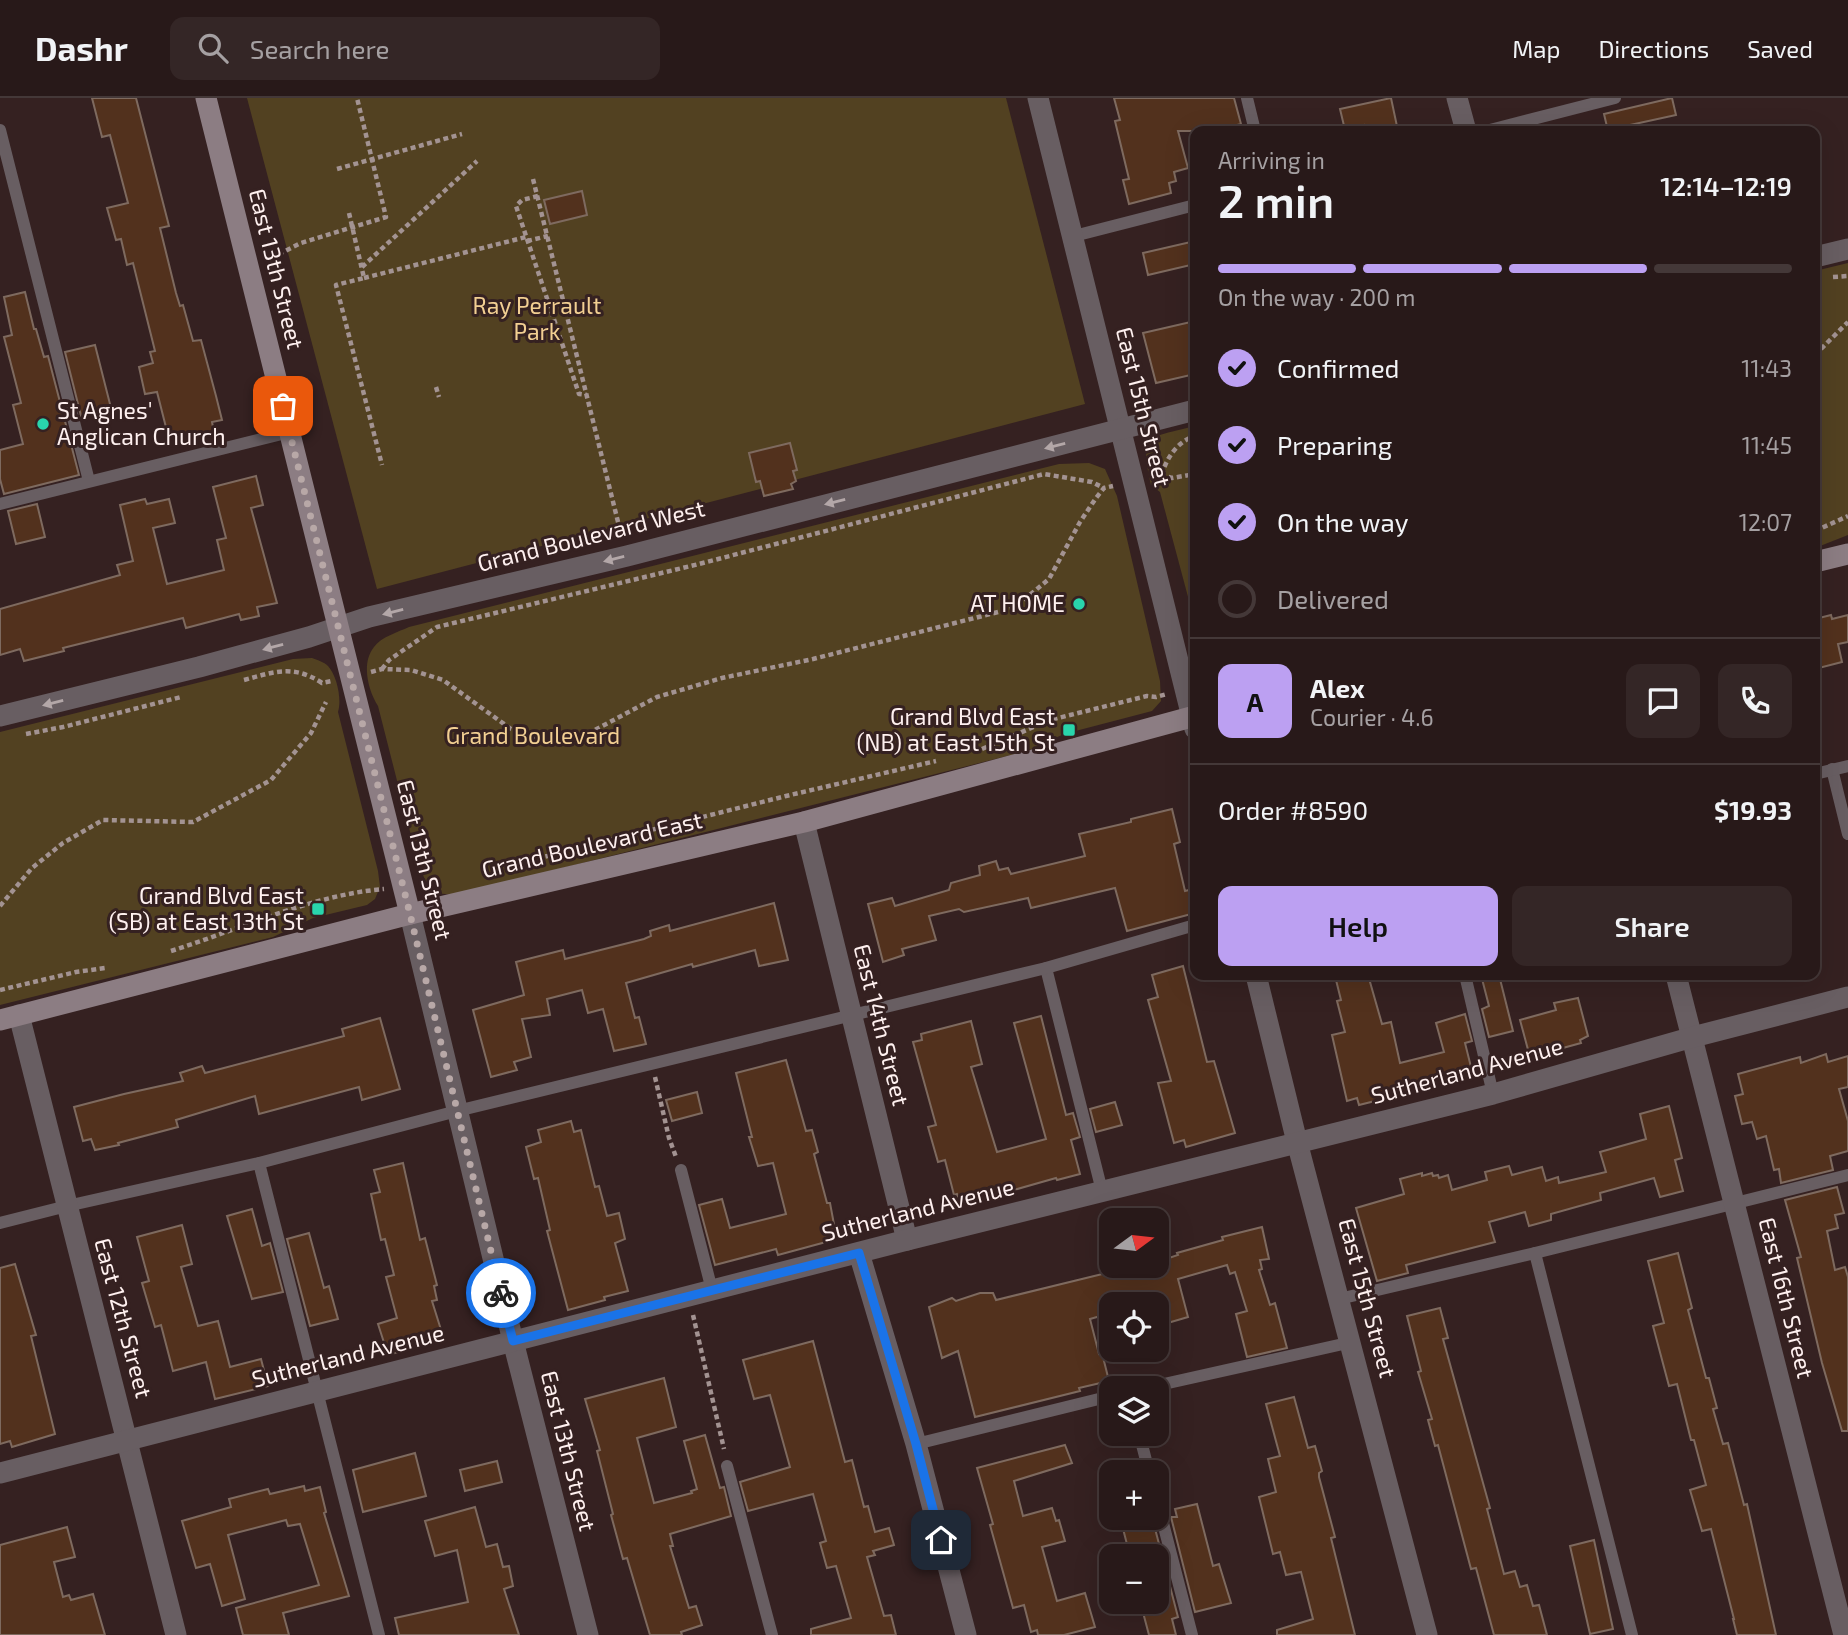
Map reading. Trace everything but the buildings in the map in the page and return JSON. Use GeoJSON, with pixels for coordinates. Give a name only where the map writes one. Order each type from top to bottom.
{"type":"FeatureCollection","features":[{"type":"Feature","properties":{"kind":"main road","name":"East 13th Street"},"geometry":{"type":"LineString","coordinates":[[206,98],[410,914]]}},
{"type":"Feature","properties":{"kind":"main road"},"geometry":{"type":"LineString","coordinates":[[1820,561],[1848,554]]}},
{"type":"Feature","properties":{"kind":"main road","name":"Grand Boulevard East"},"geometry":{"type":"LineString","coordinates":[[10,1017],[410,914],[804,822],[1190,722]]}},
{"type":"Feature","properties":{"kind":"street","name":"East 15th Street"},"geometry":{"type":"LineString","coordinates":[[1038,98],[1190,705]]}},
{"type":"Feature","properties":{"kind":"street"},"geometry":{"type":"LineString","coordinates":[[1457,98],[1465,126]]}},
{"type":"Feature","properties":{"kind":"street"},"geometry":{"type":"LineString","coordinates":[[1820,256],[1848,249]]}},
{"type":"Feature","properties":{"kind":"street","name":"Grand Boulevard West"},"geometry":{"type":"LineString","coordinates":[[0,716],[199,667],[369,618],[626,556],[1190,411]]}},
{"type":"Feature","properties":{"kind":"street","name":"East 14th Street"},"geometry":{"type":"LineString","coordinates":[[804,822],[907,1240]]}},
{"type":"Feature","properties":{"kind":"street","name":"East 13th Street"},"geometry":{"type":"LineString","coordinates":[[410,914],[513,1341],[588,1635]]}},
{"type":"Feature","properties":{"kind":"street","name":"East 15th Street"},"geometry":{"type":"LineString","coordinates":[[1257,980],[1297,1142],[1352,1342],[1427,1635]]}},
{"type":"Feature","properties":{"kind":"street","name":"East 16th Street"},"geometry":{"type":"LineString","coordinates":[[1677,980],[1844,1635]]}},
{"type":"Feature","properties":{"kind":"street","name":"Sutherland Avenue"},"geometry":{"type":"LineString","coordinates":[[0,1473],[907,1240],[1493,1094],[1693,1037],[1848,997]]}},
{"type":"Feature","properties":{"kind":"street","name":"East 12th Street"},"geometry":{"type":"LineString","coordinates":[[10,1017],[66,1206],[176,1635]]}},
{"type":"Feature","properties":{"kind":"street"},"geometry":{"type":"LineString","coordinates":[[859,1253],[916,1444],[965,1635]]}},
{"type":"Feature","properties":{"kind":"lane"},"geometry":{"type":"LineString","coordinates":[[1247,98],[1254,126]]}},
{"type":"Feature","properties":{"kind":"lane"},"geometry":{"type":"LineString","coordinates":[[1506,126],[1615,98]]}},
{"type":"Feature","properties":{"kind":"lane"},"geometry":{"type":"LineString","coordinates":[[0,130],[89,481]]}},
{"type":"Feature","properties":{"kind":"lane"},"geometry":{"type":"LineString","coordinates":[[1074,236],[1190,206]]}},
{"type":"Feature","properties":{"kind":"lane"},"geometry":{"type":"LineString","coordinates":[[0,504],[290,432]]}},
{"type":"Feature","properties":{"kind":"lane"},"geometry":{"type":"LineString","coordinates":[[1820,773],[1848,766]]}},
{"type":"Feature","properties":{"kind":"lane"},"geometry":{"type":"LineString","coordinates":[[1832,769],[1848,834]]}},
{"type":"Feature","properties":{"kind":"lane"},"geometry":{"type":"LineString","coordinates":[[0,1223],[259,1163],[457,1111],[1045,968],[1190,926]]}},
{"type":"Feature","properties":{"kind":"lane"},"geometry":{"type":"LineString","coordinates":[[1045,968],[1102,1191]]}},
{"type":"Feature","properties":{"kind":"lane"},"geometry":{"type":"LineString","coordinates":[[1466,980],[1493,1094]]}},
{"type":"Feature","properties":{"kind":"lane"},"geometry":{"type":"LineString","coordinates":[[259,1163],[379,1635]]}},
{"type":"Feature","properties":{"kind":"lane"},"geometry":{"type":"LineString","coordinates":[[681,1170],[712,1290]]}},
{"type":"Feature","properties":{"kind":"lane"},"geometry":{"type":"LineString","coordinates":[[1339,1299],[1848,1175]]}},
{"type":"Feature","properties":{"kind":"lane"},"geometry":{"type":"LineString","coordinates":[[1535,1253],[1632,1635]]}},
{"type":"Feature","properties":{"kind":"lane"},"geometry":{"type":"LineString","coordinates":[[1169,1383],[1352,1342]]}},
{"type":"Feature","properties":{"kind":"lane"},"geometry":{"type":"LineString","coordinates":[[916,1444],[1099,1399]]}},
{"type":"Feature","properties":{"kind":"lane"},"geometry":{"type":"LineString","coordinates":[[727,1466],[772,1635]]}},
{"type":"Feature","properties":{"kind":"lane"},"geometry":{"type":"LineString","coordinates":[[1165,1530],[1192,1635]]}},
{"type":"Feature","properties":{"kind":"path"},"geometry":{"type":"LineString","coordinates":[[271,258],[301,243],[386,217],[357,98]]}},
{"type":"Feature","properties":{"kind":"path"},"geometry":{"type":"LineString","coordinates":[[337,169],[462,134]]}},
{"type":"Feature","properties":{"kind":"path"},"geometry":{"type":"LineString","coordinates":[[362,268],[477,162]]}},
{"type":"Feature","properties":{"kind":"path"},"geometry":{"type":"LineString","coordinates":[[533,179],[626,556]]}},
{"type":"Feature","properties":{"kind":"path"},"geometry":{"type":"LineString","coordinates":[[538,195],[522,200],[516,206],[579,394],[587,395]]}},
{"type":"Feature","properties":{"kind":"path"},"geometry":{"type":"LineString","coordinates":[[349,214],[365,278]]}},
{"type":"Feature","properties":{"kind":"path"},"geometry":{"type":"LineString","coordinates":[[382,465],[336,285],[548,236]]}},
{"type":"Feature","properties":{"kind":"path"},"geometry":{"type":"LineString","coordinates":[[1820,350],[1848,322]]}},
{"type":"Feature","properties":{"kind":"path"},"geometry":{"type":"LineString","coordinates":[[436,387],[439,397]]}},
{"type":"Feature","properties":{"kind":"path"},"geometry":{"type":"LineString","coordinates":[[1190,438],[1166,460],[1162,475],[1172,478],[1190,475]]}},
{"type":"Feature","properties":{"kind":"path"},"geometry":{"type":"LineString","coordinates":[[368,673],[382,669],[411,670],[443,680],[511,730],[536,738],[574,741],[657,697],[722,678],[813,659],[1014,608],[1049,579],[1080,522],[1104,488],[1092,482],[1044,474],[699,564],[437,627],[389,660],[382,669]]}},
{"type":"Feature","properties":{"kind":"path"},"geometry":{"type":"LineString","coordinates":[[1820,529],[1848,516]]}},
{"type":"Feature","properties":{"kind":"path"},"geometry":{"type":"LineString","coordinates":[[234,683],[286,669],[313,677],[322,683]]}},
{"type":"Feature","properties":{"kind":"path"},"geometry":{"type":"LineString","coordinates":[[25,735],[181,696]]}},
{"type":"Feature","properties":{"kind":"path"},"geometry":{"type":"LineString","coordinates":[[975,752],[1049,720],[1147,696],[1156,697]]}},
{"type":"Feature","properties":{"kind":"path"},"geometry":{"type":"LineString","coordinates":[[0,906],[32,867],[63,843],[103,820],[193,822],[271,780],[311,733],[327,702]]}},
{"type":"Feature","properties":{"kind":"path"},"geometry":{"type":"LineString","coordinates":[[484,872],[948,758]]}},
{"type":"Feature","properties":{"kind":"path"},"geometry":{"type":"LineString","coordinates":[[163,953],[307,905],[374,890]]}},
{"type":"Feature","properties":{"kind":"path"},"geometry":{"type":"LineString","coordinates":[[0,989],[116,965]]}},
{"type":"Feature","properties":{"kind":"path"},"geometry":{"type":"LineString","coordinates":[[652,1063],[669,1138],[681,1170]]}},
{"type":"Feature","properties":{"kind":"path"},"geometry":{"type":"LineString","coordinates":[[688,1297],[727,1466]]}},
{"type":"Feature","properties":{"kind":"green space","name":"Ray Perrault Park"},"geometry":{"type":"Polygon","coordinates":[[[247,98],[1006,98],[1085,404],[377,589],[247,98]]]}},
{"type":"Feature","properties":{"kind":"green space"},"geometry":{"type":"Polygon","coordinates":[[[1848,263],[1848,535],[1820,546],[1820,270],[1848,263]]]}},
{"type":"Feature","properties":{"kind":"green space"},"geometry":{"type":"Polygon","coordinates":[[[1190,427],[1190,604],[1160,492],[1151,485],[1146,456],[1151,440],[1190,427]]]}},
{"type":"Feature","properties":{"kind":"green space","name":"Grand Boulevard"},"geometry":{"type":"Polygon","coordinates":[[[1089,463],[1105,469],[1117,496],[1160,681],[1161,701],[1152,711],[1064,734],[1027,751],[455,895],[435,893],[425,880],[417,859],[378,706],[367,676],[370,653],[377,643],[409,627],[1059,464],[1089,463]]]}},
{"type":"Feature","properties":{"kind":"green space"},"geometry":{"type":"Polygon","coordinates":[[[312,658],[328,666],[338,688],[338,712],[378,871],[380,887],[375,899],[367,905],[313,918],[273,937],[0,1005],[0,732],[293,659],[312,658]]]}},
{"type":"Feature","properties":{"kind":"way so far"},"geometry":{"type":"LineString","coordinates":[[283,406],[352,677],[501,1293]]}},
{"type":"Feature","properties":{"kind":"place","name":"St Agnes' Anglican Church"},"geometry":{"type":"Point","coordinates":[43,424]}},
{"type":"Feature","properties":{"kind":"place","name":"AT HOME"},"geometry":{"type":"Point","coordinates":[1079,604]}},
{"type":"Feature","properties":{"kind":"place","name":"Grand Blvd East (NB) at East 15th St"},"geometry":{"type":"Point","coordinates":[1069,730]}},
{"type":"Feature","properties":{"kind":"place","name":"Grand Blvd East (SB) at East 13th St"},"geometry":{"type":"Point","coordinates":[318,909]}},
{"type":"Feature","properties":{"kind":"route"},"geometry":{"type":"LineString","coordinates":[[501,1293],[513,1341],[859,1253],[916,1444],[941,1540]]}}]}
